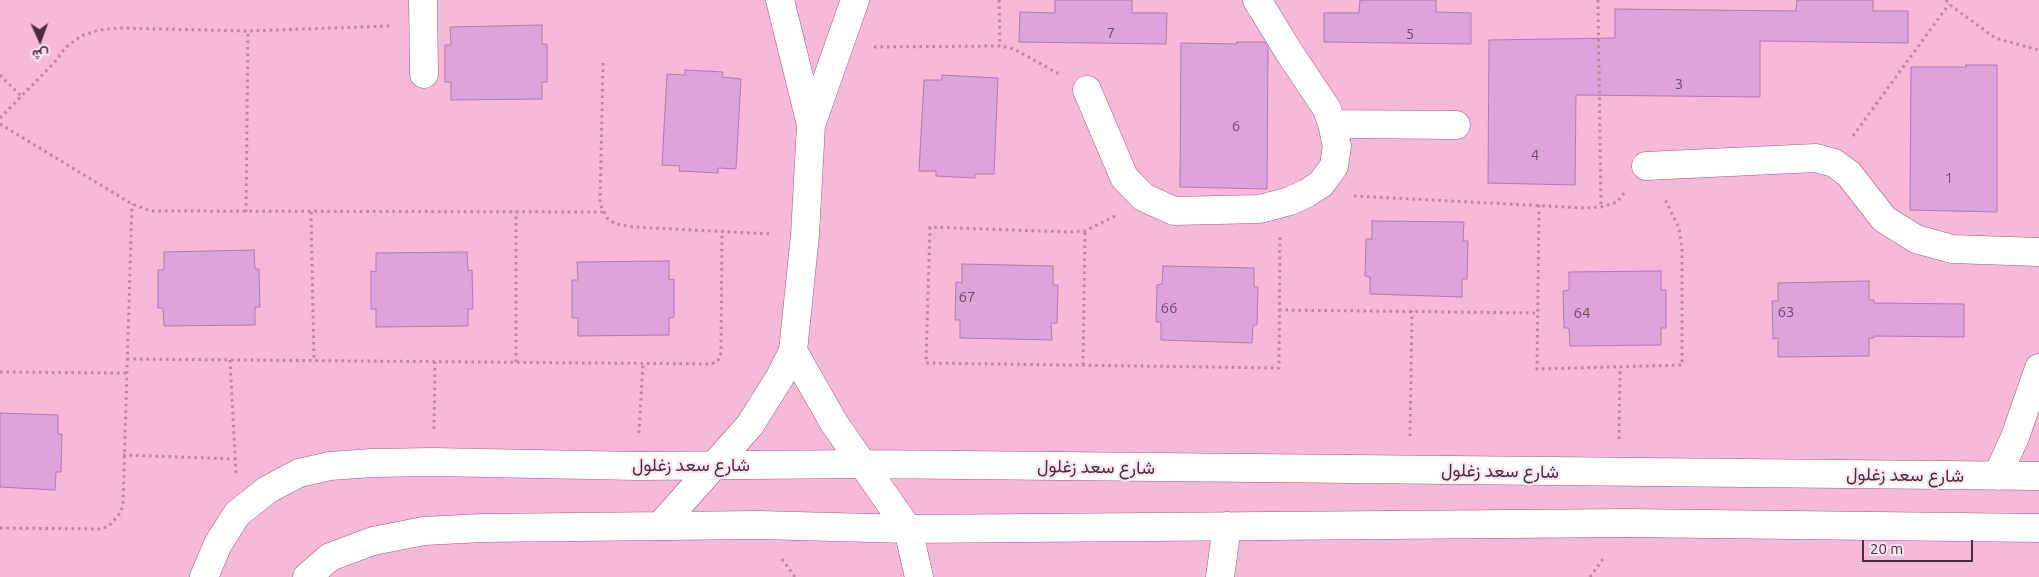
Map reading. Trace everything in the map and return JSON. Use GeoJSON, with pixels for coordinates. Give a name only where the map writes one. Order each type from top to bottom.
{"type":"FeatureCollection","features":[{"type":"Feature","properties":{"kind":"street"},"geometry":{"type":"LineString","coordinates":[[780,0],[811,125]]}},
{"type":"Feature","properties":{"kind":"street"},"geometry":{"type":"LineString","coordinates":[[660,526],[750,425],[766,402],[793,351],[805,235],[811,125],[855,0]]}},
{"type":"Feature","properties":{"kind":"street"},"geometry":{"type":"LineString","coordinates":[[1087,90],[1124,177],[1143,197],[1174,211],[1260,209],[1280,204],[1307,193],[1321,184],[1334,166],[1337,146],[1332,124],[1327,109],[1257,0]]}},
{"type":"Feature","properties":{"kind":"street"},"geometry":{"type":"LineString","coordinates":[[423,12],[424,74]]}},
{"type":"Feature","properties":{"kind":"street"},"geometry":{"type":"LineString","coordinates":[[1332,124],[1456,125]]}},
{"type":"Feature","properties":{"kind":"street"},"geometry":{"type":"LineString","coordinates":[[1646,166],[1816,158],[1834,163],[1849,174],[1884,219],[1916,239],[1952,250],[2039,252]]}},
{"type":"Feature","properties":{"kind":"street"},"geometry":{"type":"LineString","coordinates":[[793,351],[834,423],[908,529],[920,577]]}},
{"type":"Feature","properties":{"kind":"street"},"geometry":{"type":"LineString","coordinates":[[1997,476],[2015,436],[2039,368]]}},
{"type":"Feature","properties":{"kind":"street","name":"شارع سعد زغلول"},"geometry":{"type":"LineString","coordinates":[[204,577],[218,544],[238,514],[267,490],[299,473],[330,466],[372,462],[638,466],[863,464],[2039,476]]}},
{"type":"Feature","properties":{"kind":"street"},"geometry":{"type":"LineString","coordinates":[[308,577],[330,557],[373,541],[424,531],[482,528],[759,525],[908,529],[1628,523],[2039,528]]}},
{"type":"Feature","properties":{"kind":"street"},"geometry":{"type":"LineString","coordinates":[[1220,577],[1226,526]]}},
{"type":"Feature","properties":{"kind":"path"},"geometry":{"type":"LineString","coordinates":[[999,0],[1000,46]]}},
{"type":"Feature","properties":{"kind":"path"},"geometry":{"type":"LineString","coordinates":[[1598,0],[1600,207]]}},
{"type":"Feature","properties":{"kind":"path"},"geometry":{"type":"LineString","coordinates":[[1834,163],[1948,2],[1995,38],[2039,50]]}},
{"type":"Feature","properties":{"kind":"path"},"geometry":{"type":"LineString","coordinates":[[0,118],[66,47],[81,36],[99,30],[118,28],[248,31],[423,12]]}},
{"type":"Feature","properties":{"kind":"path"},"geometry":{"type":"LineString","coordinates":[[246,212],[248,31]]}},
{"type":"Feature","properties":{"kind":"path"},"geometry":{"type":"LineString","coordinates":[[838,47],[1000,46],[1025,54],[1087,90]]}},
{"type":"Feature","properties":{"kind":"path"},"geometry":{"type":"LineString","coordinates":[[603,63],[600,204],[608,219],[624,226],[805,235]]}},
{"type":"Feature","properties":{"kind":"path"},"geometry":{"type":"LineString","coordinates":[[0,75],[21,96]]}},
{"type":"Feature","properties":{"kind":"path"},"geometry":{"type":"LineString","coordinates":[[0,124],[132,204],[152,211],[603,212]]}},
{"type":"Feature","properties":{"kind":"path"},"geometry":{"type":"LineString","coordinates":[[1307,193],[1600,207],[1618,202],[1646,166],[1679,228],[1682,249],[1682,365],[1537,369],[1540,205]]}},
{"type":"Feature","properties":{"kind":"path"},"geometry":{"type":"LineString","coordinates":[[1143,197],[1109,220],[1085,231],[930,227],[926,363],[1279,368],[1280,204]]}},
{"type":"Feature","properties":{"kind":"path"},"geometry":{"type":"LineString","coordinates":[[0,528],[100,529],[110,526],[121,512],[123,503],[132,204]]}},
{"type":"Feature","properties":{"kind":"path"},"geometry":{"type":"LineString","coordinates":[[311,212],[314,361]]}},
{"type":"Feature","properties":{"kind":"path"},"geometry":{"type":"LineString","coordinates":[[516,212],[516,362]]}},
{"type":"Feature","properties":{"kind":"path"},"geometry":{"type":"LineString","coordinates":[[1083,365],[1085,231]]}},
{"type":"Feature","properties":{"kind":"path"},"geometry":{"type":"LineString","coordinates":[[127,359],[711,364],[720,358],[722,232]]}},
{"type":"Feature","properties":{"kind":"path"},"geometry":{"type":"LineString","coordinates":[[1279,310],[1537,313]]}},
{"type":"Feature","properties":{"kind":"path"},"geometry":{"type":"LineString","coordinates":[[1410,470],[1412,311]]}},
{"type":"Feature","properties":{"kind":"path"},"geometry":{"type":"LineString","coordinates":[[230,360],[238,514]]}},
{"type":"Feature","properties":{"kind":"path"},"geometry":{"type":"LineString","coordinates":[[433,462],[435,362]]}},
{"type":"Feature","properties":{"kind":"path"},"geometry":{"type":"LineString","coordinates":[[638,466],[643,363]]}},
{"type":"Feature","properties":{"kind":"path"},"geometry":{"type":"LineString","coordinates":[[1618,472],[1620,367]]}},
{"type":"Feature","properties":{"kind":"path"},"geometry":{"type":"LineString","coordinates":[[0,372],[126,373]]}},
{"type":"Feature","properties":{"kind":"path"},"geometry":{"type":"LineString","coordinates":[[123,455],[235,459]]}},
{"type":"Feature","properties":{"kind":"building"},"geometry":{"type":"Polygon","coordinates":[[[1055,0],[1132,0],[1132,13],[1167,13],[1166,44],[1019,42],[1020,12],[1055,13],[1055,0]]]}},
{"type":"Feature","properties":{"kind":"building"},"geometry":{"type":"Polygon","coordinates":[[[1360,0],[1436,0],[1436,12],[1471,13],[1471,44],[1324,42],[1324,13],[1359,13],[1360,0]]]}},
{"type":"Feature","properties":{"kind":"building"},"geometry":{"type":"Polygon","coordinates":[[[1797,0],[1873,0],[1873,11],[1908,11],[1908,43],[1760,41],[1760,97],[1576,95],[1575,185],[1488,183],[1489,40],[1615,38],[1615,9],[1796,11],[1797,0]]]}},
{"type":"Feature","properties":{"kind":"building"},"geometry":{"type":"Polygon","coordinates":[[[542,25],[542,44],[547,44],[547,82],[542,82],[542,99],[451,100],[451,82],[445,82],[445,45],[451,45],[450,27],[542,25]]]}},
{"type":"Feature","properties":{"kind":"building"},"geometry":{"type":"Polygon","coordinates":[[[1237,42],[1265,42],[1268,48],[1267,189],[1180,187],[1181,43],[1237,44],[1237,42]]]}},
{"type":"Feature","properties":{"kind":"building"},"geometry":{"type":"Polygon","coordinates":[[[1966,65],[1997,65],[1997,212],[1910,210],[1911,67],[1966,67],[1966,65]]]}},
{"type":"Feature","properties":{"kind":"building"},"geometry":{"type":"Polygon","coordinates":[[[685,70],[723,72],[722,77],[741,79],[736,169],[718,168],[718,173],[679,171],[680,166],[662,165],[667,74],[685,75],[685,70]]]}},
{"type":"Feature","properties":{"kind":"building"},"geometry":{"type":"Polygon","coordinates":[[[942,75],[998,78],[994,174],[975,174],[975,178],[936,176],[936,171],[919,171],[924,80],[942,80],[942,75]]]}},
{"type":"Feature","properties":{"kind":"building"},"geometry":{"type":"Polygon","coordinates":[[[1372,221],[1464,222],[1463,241],[1468,241],[1467,279],[1462,279],[1462,297],[1370,294],[1370,277],[1365,276],[1366,239],[1372,239],[1372,221]]]}},
{"type":"Feature","properties":{"kind":"building"},"geometry":{"type":"Polygon","coordinates":[[[254,250],[255,269],[259,269],[260,307],[255,307],[255,325],[164,326],[163,308],[158,308],[158,270],[164,270],[164,252],[254,250]]]}},
{"type":"Feature","properties":{"kind":"building"},"geometry":{"type":"Polygon","coordinates":[[[467,252],[468,271],[472,270],[473,309],[468,309],[468,326],[376,327],[376,309],[371,309],[371,271],[376,272],[376,253],[467,252]]]}},
{"type":"Feature","properties":{"kind":"building"},"geometry":{"type":"Polygon","coordinates":[[[669,261],[669,280],[674,279],[674,317],[669,318],[669,335],[578,336],[578,318],[572,318],[572,280],[578,280],[577,262],[669,261]]]}},
{"type":"Feature","properties":{"kind":"building"},"geometry":{"type":"Polygon","coordinates":[[[962,264],[1053,266],[1053,285],[1058,285],[1057,323],[1051,323],[1052,340],[960,338],[960,320],[955,320],[956,282],[962,283],[962,264]]]}},
{"type":"Feature","properties":{"kind":"building"},"geometry":{"type":"Polygon","coordinates":[[[1163,266],[1254,268],[1254,287],[1258,287],[1257,325],[1253,325],[1252,343],[1161,340],[1161,322],[1156,322],[1157,285],[1162,284],[1163,266]]]}},
{"type":"Feature","properties":{"kind":"building"},"geometry":{"type":"Polygon","coordinates":[[[1661,271],[1661,290],[1666,290],[1666,328],[1661,328],[1661,345],[1570,346],[1569,328],[1564,328],[1563,291],[1569,290],[1569,272],[1661,271]]]}},
{"type":"Feature","properties":{"kind":"building"},"geometry":{"type":"Polygon","coordinates":[[[1869,281],[1869,300],[1874,300],[1874,303],[1964,304],[1964,337],[1874,336],[1874,338],[1869,338],[1869,356],[1778,357],[1778,338],[1773,339],[1772,301],[1778,301],[1778,283],[1869,281]]]}},
{"type":"Feature","properties":{"kind":"building"},"geometry":{"type":"Polygon","coordinates":[[[0,413],[58,415],[58,434],[62,434],[61,472],[56,472],[55,490],[0,487],[0,413]]]}}]}
